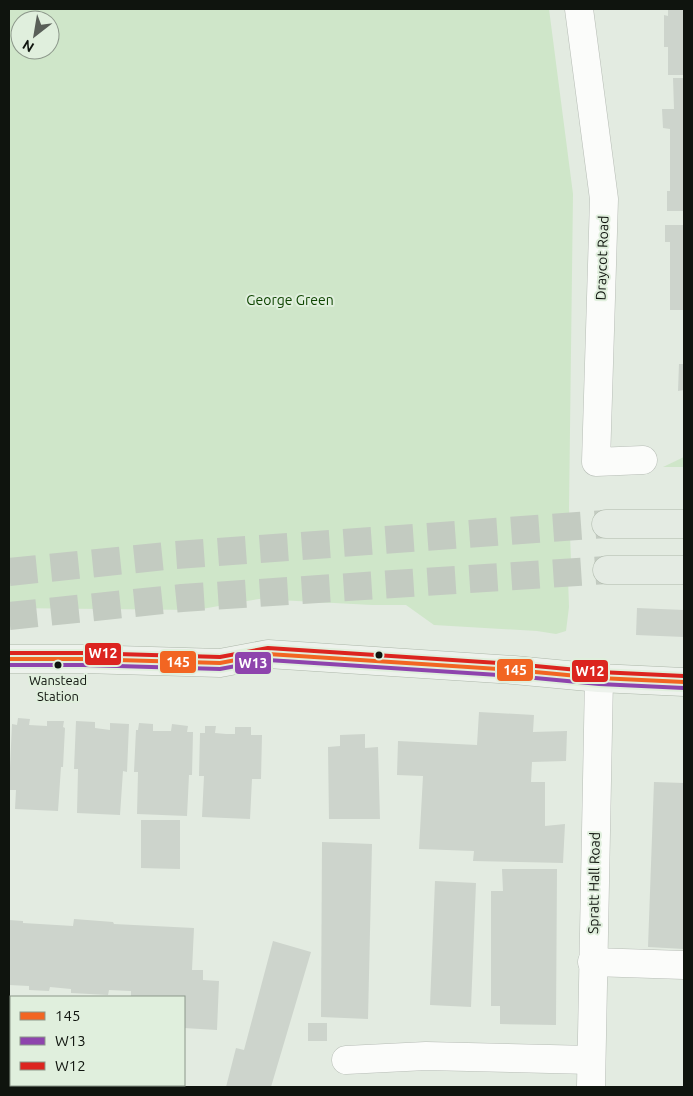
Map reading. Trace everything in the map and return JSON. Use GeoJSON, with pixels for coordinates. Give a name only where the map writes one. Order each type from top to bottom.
{"type":"FeatureCollection","features":[{"type":"Feature","properties":{"kind":"highway"},"geometry":{"type":"LineString","coordinates":[[606,524],[684,524]]}},
{"type":"Feature","properties":{"kind":"highway"},"geometry":{"type":"LineString","coordinates":[[607,570],[684,570]]}},
{"type":"Feature","properties":{"kind":"main road"},"geometry":{"type":"LineString","coordinates":[[9,659],[220,663],[268,654],[514,670],[599,678],[684,682]]}},
{"type":"Feature","properties":{"kind":"street","name":"Draycot Road"},"geometry":{"type":"LineString","coordinates":[[579,9],[604,199],[596,462],[643,460]]}},
{"type":"Feature","properties":{"kind":"street","name":"Spratt Hall Road"},"geometry":{"type":"LineString","coordinates":[[591,1087],[599,678]]}},
{"type":"Feature","properties":{"kind":"street"},"geometry":{"type":"LineString","coordinates":[[592,962],[684,965]]}},
{"type":"Feature","properties":{"kind":"street"},"geometry":{"type":"LineString","coordinates":[[346,1060],[426,1056],[591,1060]]}},
{"type":"Feature","properties":{"kind":"green space","name":"George Green"},"geometry":{"type":"Polygon","coordinates":[[[9,9],[549,9],[573,194],[569,508],[571,561],[568,578],[569,607],[566,631],[556,634],[537,631],[434,625],[406,605],[259,599],[196,610],[9,608],[9,9]]]}},
{"type":"Feature","properties":{"kind":"green space"},"geometry":{"type":"Polygon","coordinates":[[[684,457],[684,467],[663,467],[684,457]]]}},
{"type":"Feature","properties":{"kind":"building"},"geometry":{"type":"Polygon","coordinates":[[[668,9],[684,9],[684,75],[668,75],[668,47],[664,47],[664,15],[668,16],[668,9]]]}},
{"type":"Feature","properties":{"kind":"building"},"geometry":{"type":"Polygon","coordinates":[[[673,78],[684,78],[684,211],[667,211],[667,191],[670,191],[670,129],[663,128],[662,109],[674,109],[673,78]]]}},
{"type":"Feature","properties":{"kind":"building"},"geometry":{"type":"Polygon","coordinates":[[[665,225],[684,225],[684,310],[670,310],[670,242],[665,242],[665,225]]]}},
{"type":"Feature","properties":{"kind":"building"},"geometry":{"type":"Polygon","coordinates":[[[679,364],[684,364],[684,390],[678,391],[679,364]]]}},
{"type":"Feature","properties":{"kind":"building"},"geometry":{"type":"Polygon","coordinates":[[[637,608],[684,610],[684,637],[636,635],[637,608]]]}},
{"type":"Feature","properties":{"kind":"building"},"geometry":{"type":"Polygon","coordinates":[[[479,712],[534,715],[533,732],[567,731],[566,761],[532,762],[531,782],[545,782],[545,826],[565,824],[563,863],[473,861],[474,851],[419,849],[423,776],[397,775],[398,741],[477,745],[479,712]]]}},
{"type":"Feature","properties":{"kind":"building"},"geometry":{"type":"Polygon","coordinates":[[[18,718],[30,719],[29,725],[47,726],[47,721],[64,721],[63,767],[61,767],[58,811],[15,809],[16,790],[9,790],[12,724],[17,725],[18,718]]]}},
{"type":"Feature","properties":{"kind":"building"},"geometry":{"type":"Polygon","coordinates":[[[76,721],[95,722],[95,728],[110,730],[110,723],[129,724],[127,772],[123,771],[120,815],[77,813],[78,769],[74,769],[76,721]]]}},
{"type":"Feature","properties":{"kind":"building"},"geometry":{"type":"Polygon","coordinates":[[[139,723],[153,724],[153,731],[171,731],[172,724],[188,726],[187,732],[193,732],[192,775],[189,775],[187,816],[137,814],[138,772],[134,772],[136,730],[138,730],[139,723]]]}},
{"type":"Feature","properties":{"kind":"building"},"geometry":{"type":"Polygon","coordinates":[[[205,726],[216,726],[215,733],[226,734],[235,734],[235,727],[251,727],[251,735],[262,735],[261,779],[252,779],[250,819],[202,817],[204,776],[199,776],[200,733],[205,733],[205,726]]]}},
{"type":"Feature","properties":{"kind":"building"},"geometry":{"type":"Polygon","coordinates":[[[365,734],[365,748],[378,747],[380,819],[329,819],[328,747],[340,746],[340,735],[365,734]]]}},
{"type":"Feature","properties":{"kind":"building"},"geometry":{"type":"Polygon","coordinates":[[[654,782],[684,783],[684,949],[648,947],[654,782]]]}},
{"type":"Feature","properties":{"kind":"building"},"geometry":{"type":"Polygon","coordinates":[[[141,820],[180,820],[180,869],[141,868],[141,820]]]}},
{"type":"Feature","properties":{"kind":"building"},"geometry":{"type":"Polygon","coordinates":[[[322,842],[372,844],[368,1019],[321,1017],[322,842]]]}},
{"type":"Feature","properties":{"kind":"building"},"geometry":{"type":"Polygon","coordinates":[[[502,869],[557,869],[556,1025],[500,1024],[500,1006],[491,1006],[491,891],[503,891],[502,869]]]}},
{"type":"Feature","properties":{"kind":"building"},"geometry":{"type":"Polygon","coordinates":[[[435,881],[476,883],[471,1007],[430,1005],[435,881]]]}},
{"type":"Feature","properties":{"kind":"building"},"geometry":{"type":"Polygon","coordinates":[[[74,919],[113,922],[114,924],[194,928],[192,970],[203,970],[203,980],[219,981],[217,1030],[185,1028],[185,996],[131,996],[131,991],[109,990],[108,995],[71,993],[71,989],[50,987],[49,991],[29,990],[29,986],[9,985],[9,920],[23,921],[23,923],[73,926],[74,919]]]}},
{"type":"Feature","properties":{"kind":"building"},"geometry":{"type":"Polygon","coordinates":[[[273,941],[311,952],[271,1087],[226,1087],[236,1048],[244,1050],[273,941]]]}},
{"type":"Feature","properties":{"kind":"building"},"geometry":{"type":"Polygon","coordinates":[[[9,999],[10,999],[10,1035],[9,999]]]}},
{"type":"Feature","properties":{"kind":"building"},"geometry":{"type":"Polygon","coordinates":[[[308,1023],[327,1023],[327,1041],[308,1041],[308,1023]]]}},
{"type":"Feature","properties":{"kind":"building"},"geometry":{"type":"Polygon","coordinates":[[[10,1056],[10,1086],[33,1087],[9,1087],[10,1056]]]}},
{"type":"Feature","properties":{"kind":"tunnel"},"geometry":{"type":"LineString","coordinates":[[9,572],[176,555],[606,524]]}},
{"type":"Feature","properties":{"kind":"tunnel"},"geometry":{"type":"LineString","coordinates":[[9,616],[182,598],[607,570]]}},
{"type":"Feature","properties":{"kind":"transit line","name":"W12"},"geometry":{"type":"LineString","coordinates":[[9,653],[220,657],[268,648],[514,664],[599,672],[684,676]]}},
{"type":"Feature","properties":{"kind":"transit line","name":"145"},"geometry":{"type":"LineString","coordinates":[[9,659],[220,663],[268,654],[514,670],[599,678],[684,682]]}},
{"type":"Feature","properties":{"kind":"transit line","name":"W13"},"geometry":{"type":"LineString","coordinates":[[9,665],[220,669],[268,660],[514,676],[599,684],[684,688]]}},
{"type":"Feature","properties":{"kind":"place","name":"Wanstead Station"},"geometry":{"type":"Point","coordinates":[58,665]}}]}
